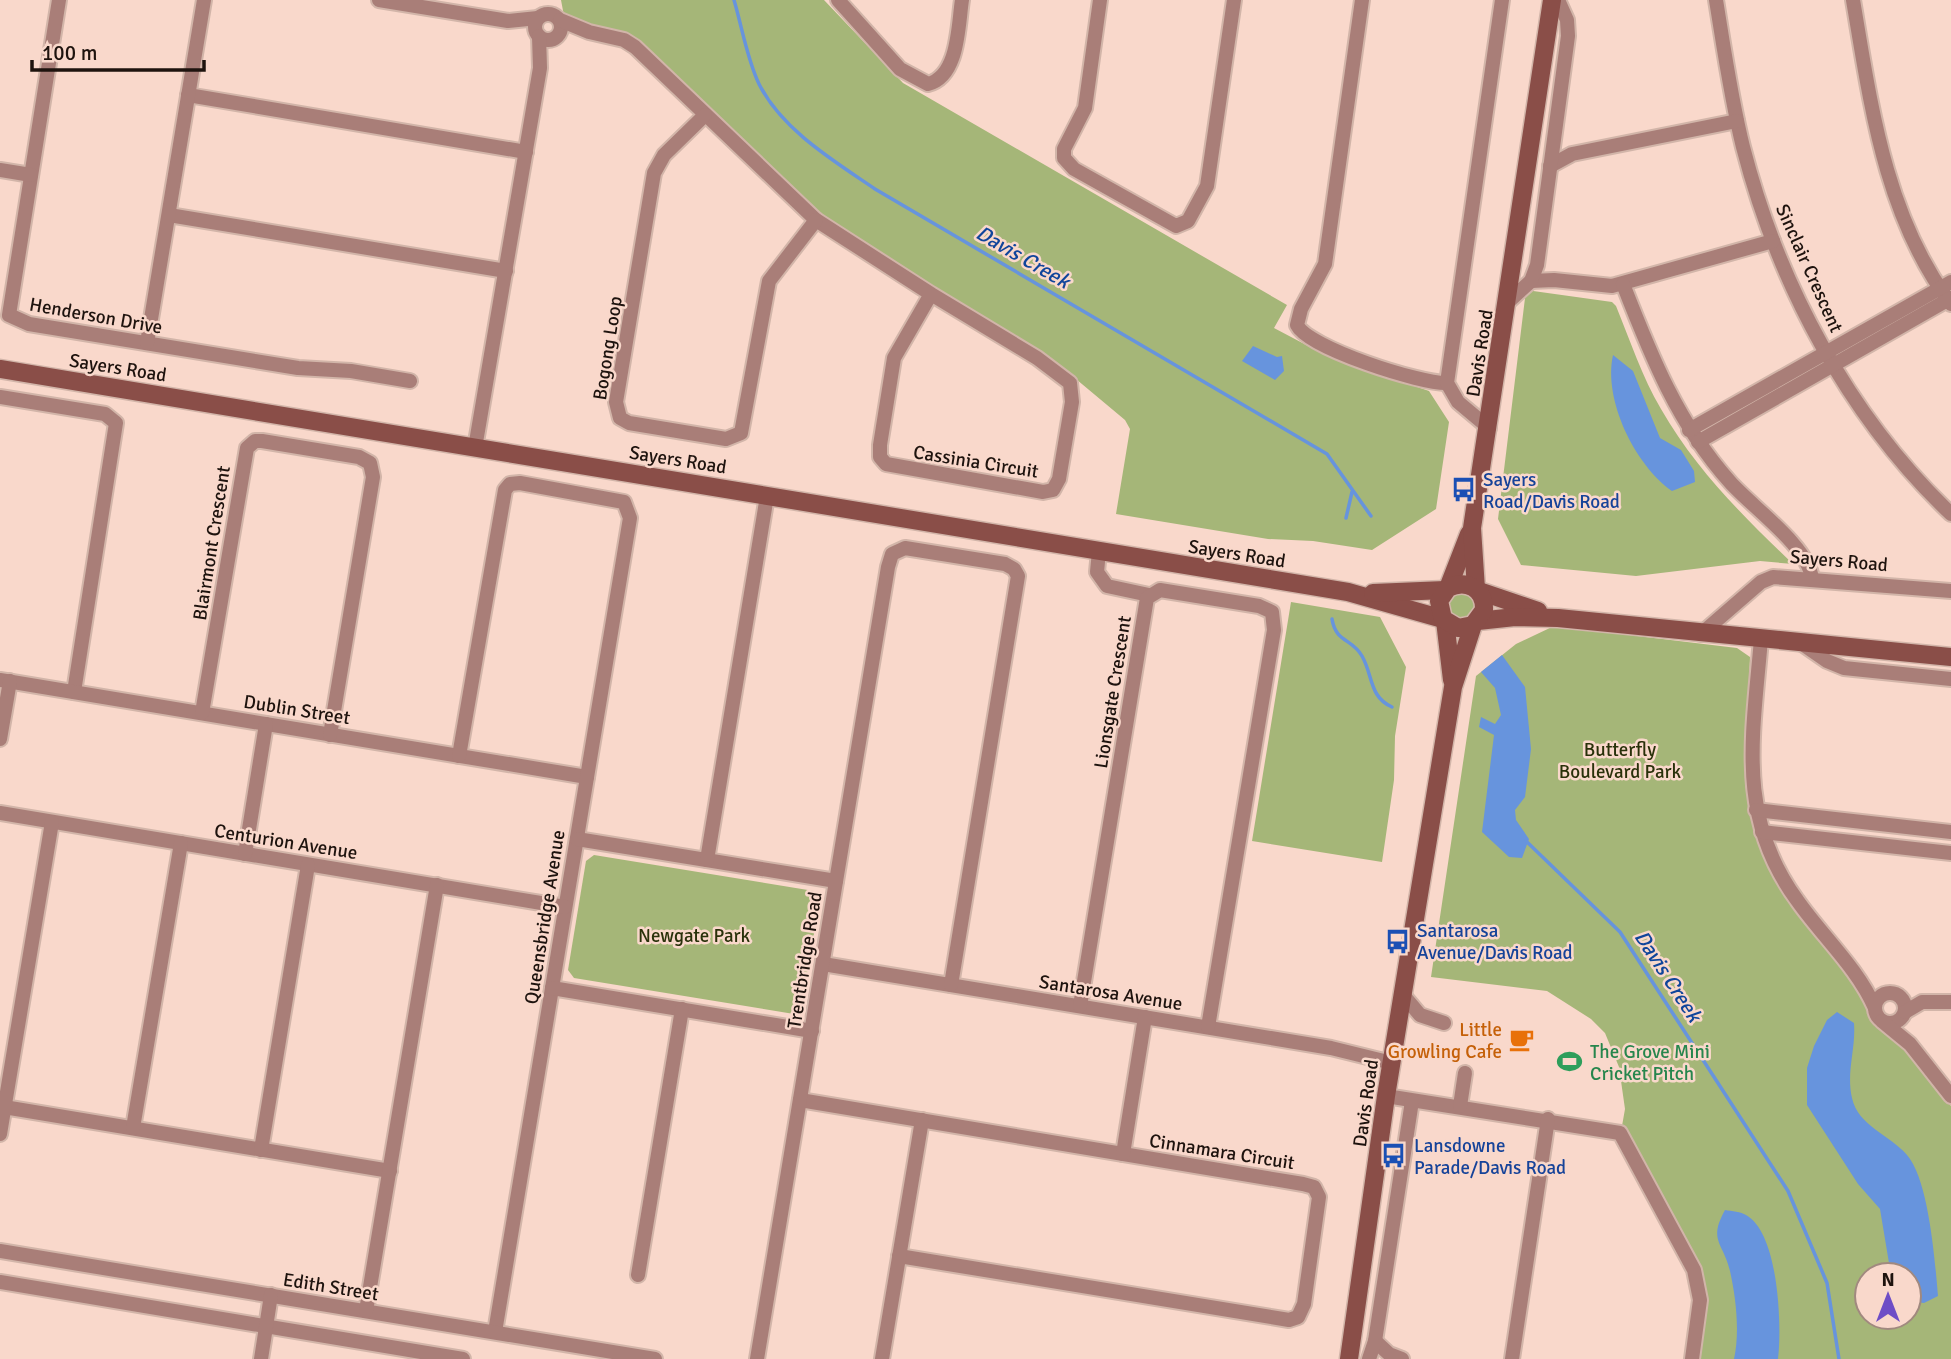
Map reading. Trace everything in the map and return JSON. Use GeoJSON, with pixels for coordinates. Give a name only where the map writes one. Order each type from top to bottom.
{"type":"FeatureCollection","features":[{"type":"Feature","properties":{"kind":"street","name":"Henderson Drive"},"geometry":{"type":"LineString","coordinates":[[59,0],[31,175],[5,302],[9,315],[20,322],[298,368],[352,371],[410,381]]}},
{"type":"Feature","properties":{"kind":"street"},"geometry":{"type":"LineString","coordinates":[[148,343],[204,0]]}},
{"type":"Feature","properties":{"kind":"street"},"geometry":{"type":"LineString","coordinates":[[379,0],[508,22],[537,35],[556,37]]}},
{"type":"Feature","properties":{"kind":"street"},"geometry":{"type":"LineString","coordinates":[[475,448],[540,68],[537,35],[540,16],[550,0]]}},
{"type":"Feature","properties":{"kind":"street"},"geometry":{"type":"LineString","coordinates":[[540,68],[561,28],[557,0]]}},
{"type":"Feature","properties":{"kind":"street"},"geometry":{"type":"LineString","coordinates":[[838,0],[900,69],[928,83],[940,78],[953,55],[962,0]]}},
{"type":"Feature","properties":{"kind":"street"},"geometry":{"type":"LineString","coordinates":[[1100,0],[1085,108],[1065,149],[1065,158],[1074,169],[1176,226],[1188,221],[1207,187],[1234,0]]}},
{"type":"Feature","properties":{"kind":"street"},"geometry":{"type":"LineString","coordinates":[[1362,0],[1325,264],[1301,309],[1297,325],[1307,336],[1332,348],[1428,383],[1447,383]]}},
{"type":"Feature","properties":{"kind":"street"},"geometry":{"type":"LineString","coordinates":[[1489,428],[1458,402],[1447,383],[1502,0]]}},
{"type":"Feature","properties":{"kind":"street","name":"Davis Road"},"geometry":{"type":"LineString","coordinates":[[1523,184],[1530,76],[1540,0]]}},
{"type":"Feature","properties":{"kind":"street","name":"Davis Road"},"geometry":{"type":"LineString","coordinates":[[1446,589],[1472,527],[1552,0]]}},
{"type":"Feature","properties":{"kind":"street"},"geometry":{"type":"LineString","coordinates":[[1508,302],[1531,281],[1537,265],[1569,36],[1567,20],[1558,0]]}},
{"type":"Feature","properties":{"kind":"street","name":"Sinclair Crescent"},"geometry":{"type":"LineString","coordinates":[[1716,0],[1737,121],[1773,241],[1791,285],[1830,359],[1888,443],[1951,514]]}},
{"type":"Feature","properties":{"kind":"street"},"geometry":{"type":"LineString","coordinates":[[1693,436],[1948,295],[1914,243],[1890,182],[1873,115],[1853,0]]}},
{"type":"Feature","properties":{"kind":"street"},"geometry":{"type":"LineString","coordinates":[[508,22],[550,13],[559,19]]}},
{"type":"Feature","properties":{"kind":"street","name":"Cassinia Circuit"},"geometry":{"type":"LineString","coordinates":[[559,19],[589,33],[617,38],[635,47],[816,220],[1037,358],[1070,383],[1072,402],[1059,478],[1053,489],[1043,492],[891,466],[880,457],[894,358],[931,294]]}},
{"type":"Feature","properties":{"kind":"street","name":"Cassinia Circuit"},"geometry":{"type":"LineString","coordinates":[[556,37],[589,33]]}},
{"type":"Feature","properties":{"kind":"street"},"geometry":{"type":"LineString","coordinates":[[188,95],[526,152]]}},
{"type":"Feature","properties":{"kind":"street","name":"Bogong Loop"},"geometry":{"type":"LineString","coordinates":[[705,114],[664,155],[654,173],[616,402],[620,418],[629,423],[726,439],[741,433],[769,281],[816,220]]}},
{"type":"Feature","properties":{"kind":"street"},"geometry":{"type":"LineString","coordinates":[[1550,166],[1572,154],[1737,121]]}},
{"type":"Feature","properties":{"kind":"street"},"geometry":{"type":"LineString","coordinates":[[1553,144],[1572,154]]}},
{"type":"Feature","properties":{"kind":"street"},"geometry":{"type":"LineString","coordinates":[[0,170],[31,175]]}},
{"type":"Feature","properties":{"kind":"street"},"geometry":{"type":"LineString","coordinates":[[169,215],[506,271]]}},
{"type":"Feature","properties":{"kind":"street"},"geometry":{"type":"LineString","coordinates":[[1531,281],[1554,280],[1602,286],[1623,284],[1773,241]]}},
{"type":"Feature","properties":{"kind":"street"},"geometry":{"type":"LineString","coordinates":[[1537,265],[1554,280]]}},
{"type":"Feature","properties":{"kind":"street"},"geometry":{"type":"LineString","coordinates":[[1623,284],[1659,373],[1693,436],[1732,484],[1806,559],[1812,579]]}},
{"type":"Feature","properties":{"kind":"street"},"geometry":{"type":"LineString","coordinates":[[1404,373],[1430,374],[1450,364]]}},
{"type":"Feature","properties":{"kind":"street","name":"Sayers Road"},"geometry":{"type":"LineString","coordinates":[[0,369],[1348,592],[1444,620]]}},
{"type":"Feature","properties":{"kind":"street"},"geometry":{"type":"LineString","coordinates":[[0,397],[105,414],[116,424],[74,692]]}},
{"type":"Feature","properties":{"kind":"street","name":"Blairmont Crescent"},"geometry":{"type":"LineString","coordinates":[[202,713],[245,452],[257,441],[276,443],[363,458],[372,467],[330,734]]}},
{"type":"Feature","properties":{"kind":"street","name":"Queensbridge Avenue"},"geometry":{"type":"LineString","coordinates":[[459,756],[505,489],[513,483],[520,483],[620,500],[628,508],[630,518],[495,1332]]}},
{"type":"Feature","properties":{"kind":"street"},"geometry":{"type":"LineString","coordinates":[[707,860],[767,496]]}},
{"type":"Feature","properties":{"kind":"street","name":"Davis Road"},"geometry":{"type":"LineString","coordinates":[[1472,527],[1478,590]]}},
{"type":"Feature","properties":{"kind":"street","name":"Trentbridge Road"},"geometry":{"type":"LineString","coordinates":[[757,1359],[888,567],[892,554],[905,548],[1005,564],[1014,569],[1018,576],[951,985]]}},
{"type":"Feature","properties":{"kind":"street"},"geometry":{"type":"LineString","coordinates":[[1099,551],[1097,572],[1107,586],[1149,595]]}},
{"type":"Feature","properties":{"kind":"street","name":"Sayers Road"},"geometry":{"type":"LineString","coordinates":[[1701,634],[1768,578],[1812,579],[1951,591]]}},
{"type":"Feature","properties":{"kind":"street"},"geometry":{"type":"LineString","coordinates":[[1453,687],[1444,620],[1439,608],[1446,589],[1462,583],[1558,618]]}},
{"type":"Feature","properties":{"kind":"street","name":"Sayers Road"},"geometry":{"type":"LineString","coordinates":[[1348,592],[1446,589]]}},
{"type":"Feature","properties":{"kind":"street","name":"Lionsgate Crescent"},"geometry":{"type":"LineString","coordinates":[[1080,1006],[1149,595],[1165,590],[1259,606],[1269,609],[1274,616],[1208,1027]]}},
{"type":"Feature","properties":{"kind":"street"},"geometry":{"type":"LineString","coordinates":[[1453,687],[1475,623],[1484,610],[1478,590]]}},
{"type":"Feature","properties":{"kind":"street"},"geometry":{"type":"LineString","coordinates":[[1444,620],[1458,628],[1515,617],[1558,618],[1951,657]]}},
{"type":"Feature","properties":{"kind":"street"},"geometry":{"type":"LineString","coordinates":[[1761,639],[1751,758],[1756,810],[1762,832],[1786,886],[1862,981],[1882,1021],[1910,1044],[1951,1096]]}},
{"type":"Feature","properties":{"kind":"street"},"geometry":{"type":"LineString","coordinates":[[1801,643],[1827,661],[1844,668],[1951,679]]}},
{"type":"Feature","properties":{"kind":"street"},"geometry":{"type":"LineString","coordinates":[[0,739],[5,680]]}},
{"type":"Feature","properties":{"kind":"street","name":"Dublin Street"},"geometry":{"type":"LineString","coordinates":[[5,680],[587,777]]}},
{"type":"Feature","properties":{"kind":"street","name":"Davis Road"},"geometry":{"type":"LineString","coordinates":[[1349,1359],[1386,1096],[1453,687]]}},
{"type":"Feature","properties":{"kind":"street"},"geometry":{"type":"LineString","coordinates":[[245,854],[266,724]]}},
{"type":"Feature","properties":{"kind":"street"},"geometry":{"type":"LineString","coordinates":[[1756,810],[1951,832]]}},
{"type":"Feature","properties":{"kind":"street","name":"Centurion Avenue"},"geometry":{"type":"LineString","coordinates":[[0,813],[565,907]]}},
{"type":"Feature","properties":{"kind":"street"},"geometry":{"type":"LineString","coordinates":[[0,1134],[52,822]]}},
{"type":"Feature","properties":{"kind":"street"},"geometry":{"type":"LineString","coordinates":[[1762,832],[1951,853]]}},
{"type":"Feature","properties":{"kind":"street"},"geometry":{"type":"LineString","coordinates":[[577,839],[836,881]]}},
{"type":"Feature","properties":{"kind":"street"},"geometry":{"type":"LineString","coordinates":[[133,1128],[181,843]]}},
{"type":"Feature","properties":{"kind":"street"},"geometry":{"type":"LineString","coordinates":[[261,1150],[308,864]]}},
{"type":"Feature","properties":{"kind":"street"},"geometry":{"type":"LineString","coordinates":[[366,1311],[437,885]]}},
{"type":"Feature","properties":{"kind":"street","name":"Santarosa Avenue"},"geometry":{"type":"LineString","coordinates":[[823,964],[1331,1048],[1392,1063]]}},
{"type":"Feature","properties":{"kind":"street"},"geometry":{"type":"LineString","coordinates":[[1862,981],[1893,994],[1904,1002],[1910,1044]]}},
{"type":"Feature","properties":{"kind":"street"},"geometry":{"type":"LineString","coordinates":[[552,988],[812,1031]]}},
{"type":"Feature","properties":{"kind":"street"},"geometry":{"type":"LineString","coordinates":[[1875,1008],[1881,996],[1893,994],[1919,994],[1945,1001]]}},
{"type":"Feature","properties":{"kind":"street"},"geometry":{"type":"LineString","coordinates":[[1404,996],[1420,1015],[1444,1023]]}},
{"type":"Feature","properties":{"kind":"street"},"geometry":{"type":"LineString","coordinates":[[1882,1021],[1892,1023],[1916,1003],[1945,1001]]}},
{"type":"Feature","properties":{"kind":"street"},"geometry":{"type":"LineString","coordinates":[[638,1275],[682,1009]]}},
{"type":"Feature","properties":{"kind":"street"},"geometry":{"type":"LineString","coordinates":[[1123,1154],[1145,1017]]}},
{"type":"Feature","properties":{"kind":"street"},"geometry":{"type":"LineString","coordinates":[[1460,1106],[1465,1073]]}},
{"type":"Feature","properties":{"kind":"street"},"geometry":{"type":"LineString","coordinates":[[1386,1096],[1612,1129],[1623,1137],[1694,1270],[1700,1300],[1692,1359]]}},
{"type":"Feature","properties":{"kind":"street","name":"Cinnamara Circuit"},"geometry":{"type":"LineString","coordinates":[[800,1100],[1314,1187],[1319,1202],[1304,1304],[1298,1317],[1283,1319],[899,1256]]}},
{"type":"Feature","properties":{"kind":"street"},"geometry":{"type":"LineString","coordinates":[[1369,1359],[1375,1341],[1412,1101]]}},
{"type":"Feature","properties":{"kind":"street"},"geometry":{"type":"LineString","coordinates":[[4,1107],[390,1171]]}},
{"type":"Feature","properties":{"kind":"street"},"geometry":{"type":"LineString","coordinates":[[1512,1359],[1548,1119]]}},
{"type":"Feature","properties":{"kind":"street"},"geometry":{"type":"LineString","coordinates":[[882,1359],[922,1120]]}},
{"type":"Feature","properties":{"kind":"street","name":"Edith Street"},"geometry":{"type":"LineString","coordinates":[[0,1251],[656,1359]]}},
{"type":"Feature","properties":{"kind":"street"},"geometry":{"type":"LineString","coordinates":[[0,1282],[266,1326],[394,1353],[463,1359]]}},
{"type":"Feature","properties":{"kind":"street"},"geometry":{"type":"LineString","coordinates":[[261,1359],[271,1296]]}},
{"type":"Feature","properties":{"kind":"street"},"geometry":{"type":"LineString","coordinates":[[1375,1341],[1389,1354],[1402,1359]]}},
{"type":"Feature","properties":{"kind":"green space"},"geometry":{"type":"Polygon","coordinates":[[[561,0],[824,0],[903,83],[1287,305],[1274,328],[1329,357],[1429,391],[1449,422],[1436,509],[1372,550],[1313,541],[1268,539],[1116,514],[1130,429],[1125,420],[1058,364],[866,247],[815,211],[639,42],[564,16],[561,0]]]}},
{"type":"Feature","properties":{"kind":"green space"},"geometry":{"type":"Polygon","coordinates":[[[1526,290],[1612,302],[1616,306],[1648,384],[1689,452],[1721,491],[1793,564],[1760,561],[1636,576],[1521,565],[1498,519],[1526,290]]]}},
{"type":"Feature","properties":{"kind":"green space"},"geometry":{"type":"Polygon","coordinates":[[[1461,592],[1470,596],[1474,605],[1470,614],[1461,618],[1452,614],[1448,605],[1452,596],[1461,592]]]}},
{"type":"Feature","properties":{"kind":"green space"},"geometry":{"type":"Polygon","coordinates":[[[1291,602],[1380,617],[1406,667],[1395,736],[1394,780],[1382,862],[1252,841],[1291,602]]]}},
{"type":"Feature","properties":{"kind":"green space","name":"Butterfly Boulevard Park"},"geometry":{"type":"Polygon","coordinates":[[[1554,626],[1737,648],[1750,657],[1745,783],[1751,819],[1767,864],[1793,906],[1856,984],[1874,1021],[1891,1031],[1951,1106],[1951,1359],[1697,1359],[1706,1294],[1703,1279],[1622,1126],[1625,1109],[1619,1067],[1605,1033],[1591,1019],[1547,991],[1431,977],[1476,676],[1516,644],[1554,626]]]}},
{"type":"Feature","properties":{"kind":"green space","name":"Newgate Park"},"geometry":{"type":"Polygon","coordinates":[[[594,855],[814,891],[820,899],[801,1009],[794,1014],[574,978],[568,970],[586,861],[594,855]]]}},
{"type":"Feature","properties":{"kind":"water"},"geometry":{"type":"Polygon","coordinates":[[[1253,346],[1277,357],[1282,356],[1284,371],[1275,380],[1242,361],[1253,346]]]}},
{"type":"Feature","properties":{"kind":"water"},"geometry":{"type":"Polygon","coordinates":[[[1613,355],[1633,371],[1660,438],[1681,450],[1694,471],[1695,482],[1672,491],[1658,480],[1634,448],[1625,430],[1613,392],[1613,355]]]}},
{"type":"Feature","properties":{"kind":"water"},"geometry":{"type":"Polygon","coordinates":[[[1502,655],[1525,687],[1531,749],[1525,797],[1515,810],[1516,820],[1529,839],[1522,858],[1509,857],[1482,832],[1494,735],[1479,727],[1481,717],[1495,724],[1501,715],[1495,688],[1481,672],[1502,655]]]}},
{"type":"Feature","properties":{"kind":"water"},"geometry":{"type":"Polygon","coordinates":[[[1837,1012],[1854,1023],[1850,1088],[1855,1108],[1868,1123],[1907,1155],[1921,1183],[1930,1222],[1938,1296],[1924,1303],[1923,1261],[1889,1261],[1880,1209],[1858,1184],[1807,1105],[1807,1068],[1827,1020],[1837,1012]]]}},
{"type":"Feature","properties":{"kind":"water"},"geometry":{"type":"Polygon","coordinates":[[[1725,1210],[1746,1215],[1757,1225],[1772,1260],[1778,1304],[1778,1359],[1734,1359],[1737,1326],[1734,1292],[1730,1271],[1717,1235],[1725,1210]]]}},
{"type":"Feature","properties":{"kind":"waterway","name":"Davis Creek"},"geometry":{"type":"LineString","coordinates":[[734,0],[759,84],[781,116],[810,143],[875,189],[1327,454],[1371,516]]}},
{"type":"Feature","properties":{"kind":"waterway","name":"Davis Creek"},"geometry":{"type":"LineString","coordinates":[[1346,518],[1352,492]]}},
{"type":"Feature","properties":{"kind":"waterway","name":"Davis Creek"},"geometry":{"type":"LineString","coordinates":[[1332,619],[1341,637],[1362,656],[1379,697],[1392,707]]}},
{"type":"Feature","properties":{"kind":"waterway","name":"Davis Creek"},"geometry":{"type":"LineString","coordinates":[[1526,841],[1620,932],[1788,1191],[1827,1283],[1839,1359]]}},
{"type":"Feature","properties":{"kind":"place","name":"Sayers Road/Davis Road"},"geometry":{"type":"Point","coordinates":[1463,490]}},
{"type":"Feature","properties":{"kind":"place","name":"Santarosa Avenue/Davis Road"},"geometry":{"type":"Point","coordinates":[1397,941]}},
{"type":"Feature","properties":{"kind":"place","name":"Little Growling Cafe"},"geometry":{"type":"Point","coordinates":[1522,1040]}},
{"type":"Feature","properties":{"kind":"place","name":"The Grove Mini Cricket Pitch"},"geometry":{"type":"Point","coordinates":[1570,1062]}},
{"type":"Feature","properties":{"kind":"place","name":"Lansdowne Parade/Davis Road"},"geometry":{"type":"Point","coordinates":[1394,1156]}}]}
